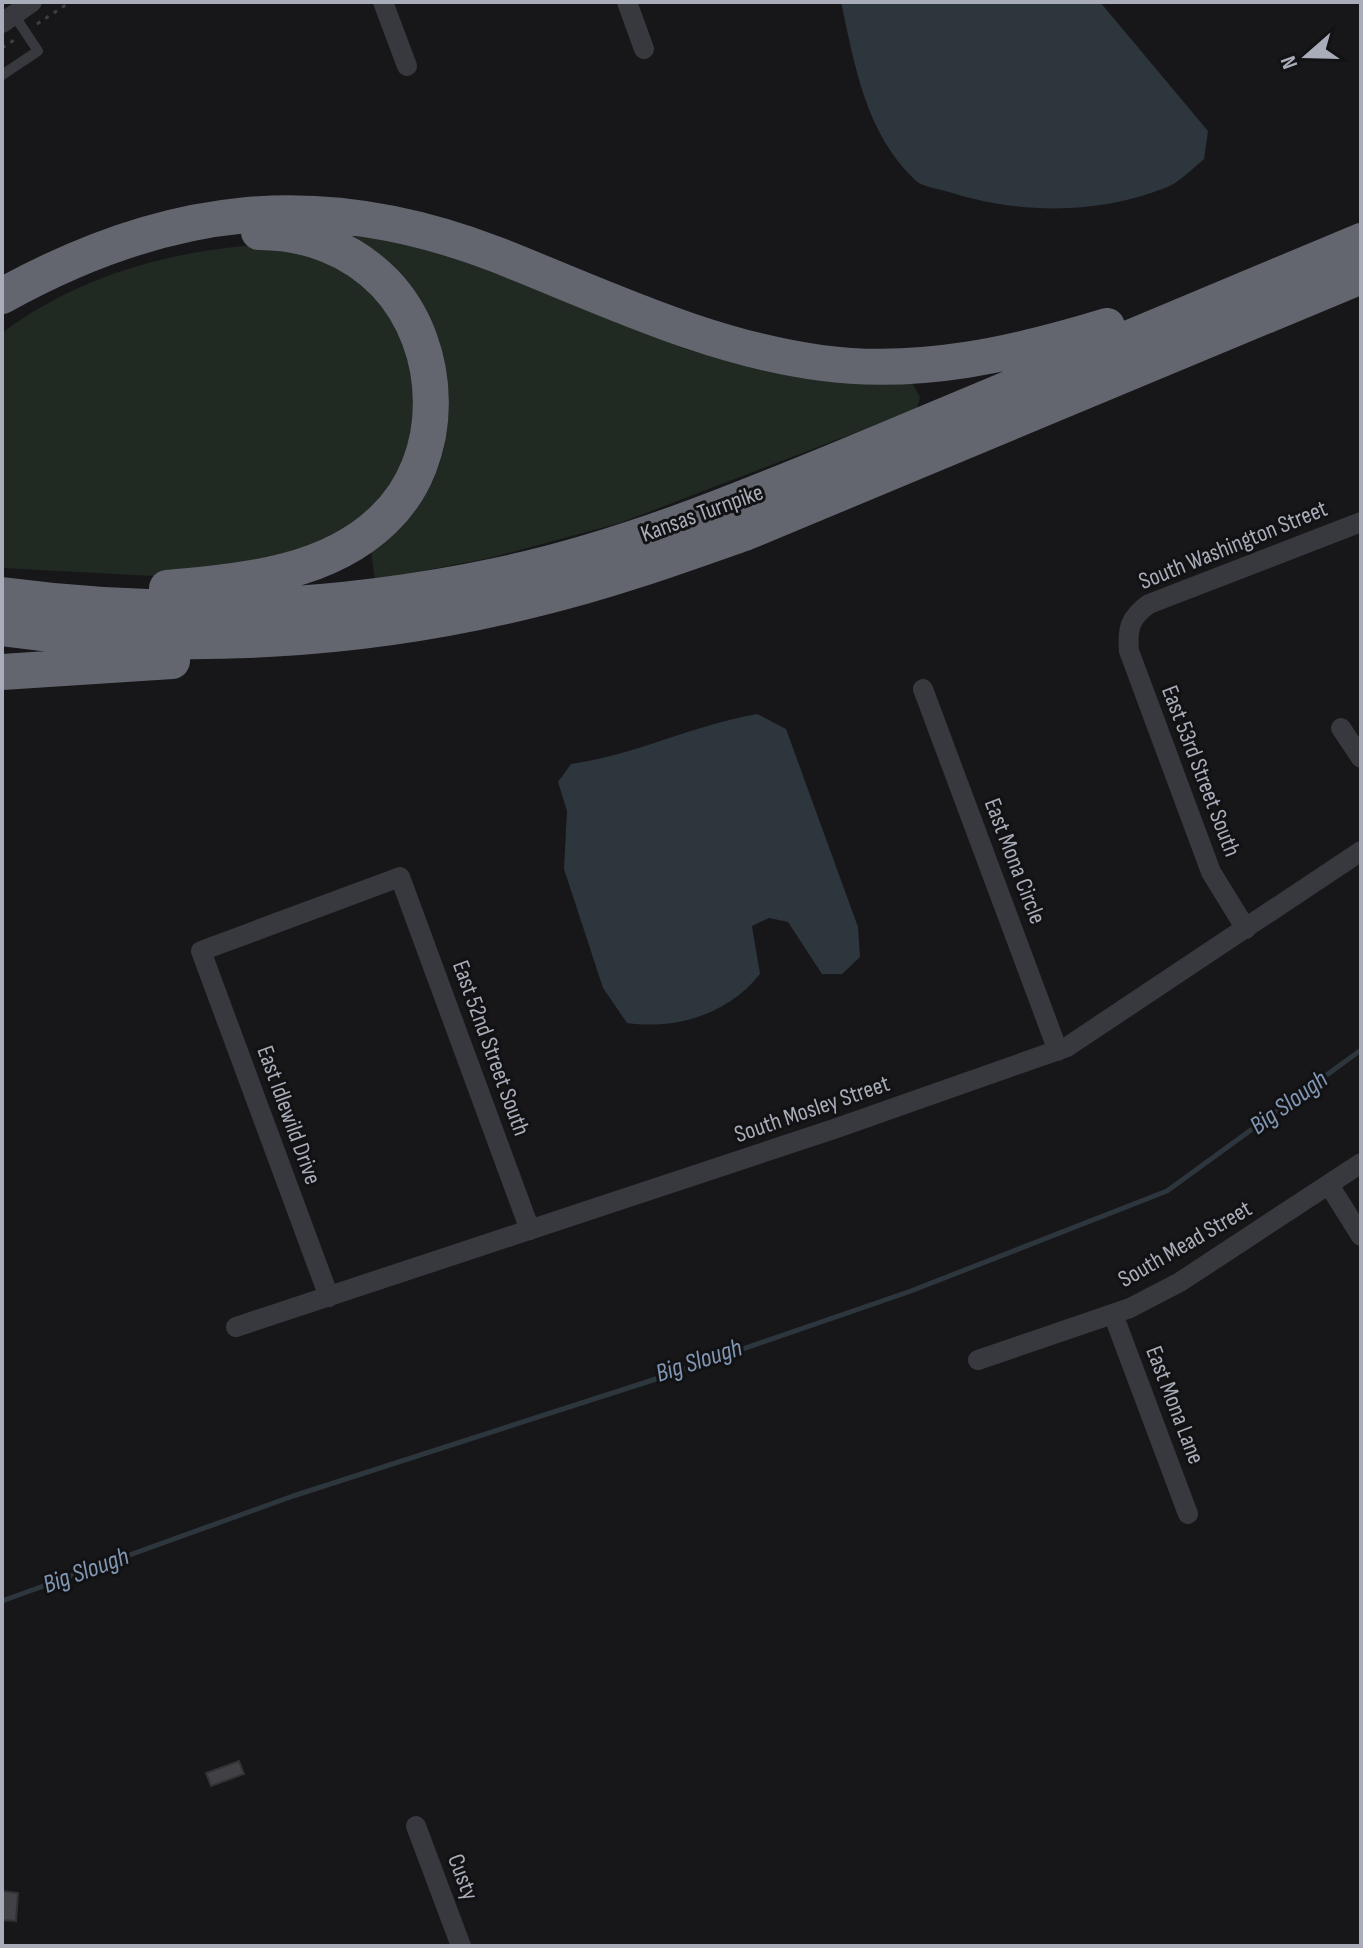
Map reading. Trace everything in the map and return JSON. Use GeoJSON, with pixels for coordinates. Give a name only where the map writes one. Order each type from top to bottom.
{"type":"FeatureCollection","features":[{"type":"Feature","properties":{"kind":"highway"},"geometry":{"type":"LineString","coordinates":[[2,296],[48,271],[142,234],[199,221],[302,211],[430,232],[493,253],[640,313],[770,353],[823,363],[923,365],[1041,346],[1319,259]]}},
{"type":"Feature","properties":{"kind":"highway"},"geometry":{"type":"LineString","coordinates":[[2,315],[38,293],[100,265],[183,239],[245,232],[310,238],[350,255],[394,293],[415,330],[429,373],[432,402],[428,438],[401,498],[382,521],[360,538],[322,559],[251,578],[140,591],[2,583]]}},
{"type":"Feature","properties":{"kind":"highway","name":"Kansas Turnpike"},"geometry":{"type":"LineString","coordinates":[[2,595],[128,608],[295,606],[417,590],[577,556],[774,486],[1361,241]]}},
{"type":"Feature","properties":{"kind":"highway","name":"Kansas Turnpike"},"geometry":{"type":"LineString","coordinates":[[2,628],[80,637],[222,640],[340,633],[411,624],[538,599],[650,566],[747,532],[1361,276]]}},
{"type":"Feature","properties":{"kind":"highway"},"geometry":{"type":"LineString","coordinates":[[2,672],[298,654],[411,624]]}},
{"type":"Feature","properties":{"kind":"street"},"geometry":{"type":"LineString","coordinates":[[8,19],[32,2]]}},
{"type":"Feature","properties":{"kind":"street"},"geometry":{"type":"LineString","coordinates":[[383,2],[407,66]]}},
{"type":"Feature","properties":{"kind":"street"},"geometry":{"type":"LineString","coordinates":[[627,2],[644,49]]}},
{"type":"Feature","properties":{"kind":"street","name":"South Washington Street"},"geometry":{"type":"LineString","coordinates":[[1130,624],[1135,614],[1149,604],[1361,522]]}},
{"type":"Feature","properties":{"kind":"street","name":"East 53rd Street South"},"geometry":{"type":"LineString","coordinates":[[1130,624],[1129,651],[1206,861],[1246,929]]}},
{"type":"Feature","properties":{"kind":"street","name":"East Mona Circle"},"geometry":{"type":"LineString","coordinates":[[923,689],[1058,1051]]}},
{"type":"Feature","properties":{"kind":"street"},"geometry":{"type":"LineString","coordinates":[[1341,728],[1361,758]]}},
{"type":"Feature","properties":{"kind":"street","name":"South Mosley Street"},"geometry":{"type":"LineString","coordinates":[[236,1327],[1058,1051],[1078,1042],[1361,851]]}},
{"type":"Feature","properties":{"kind":"street","name":"East Idlewild Drive"},"geometry":{"type":"LineString","coordinates":[[329,1297],[201,951],[400,877],[403,884]]}},
{"type":"Feature","properties":{"kind":"street","name":"East 52nd Street South"},"geometry":{"type":"LineString","coordinates":[[403,884],[530,1230]]}},
{"type":"Feature","properties":{"kind":"street","name":"South Mead Street"},"geometry":{"type":"LineString","coordinates":[[978,1360],[1113,1314],[1180,1282],[1361,1163]]}},
{"type":"Feature","properties":{"kind":"street"},"geometry":{"type":"LineString","coordinates":[[1329,1185],[1361,1236]]}},
{"type":"Feature","properties":{"kind":"street","name":"East Mona Lane"},"geometry":{"type":"LineString","coordinates":[[1113,1314],[1188,1514]]}},
{"type":"Feature","properties":{"kind":"street","name":"Custy"},"geometry":{"type":"LineString","coordinates":[[416,1826],[461,1946]]}},
{"type":"Feature","properties":{"kind":"lane"},"geometry":{"type":"LineString","coordinates":[[2,75],[38,51],[8,19]]}},
{"type":"Feature","properties":{"kind":"shaded area"},"geometry":{"type":"Polygon","coordinates":[[[841,2],[1100,2],[1208,131],[1204,159],[1170,186],[1139,197],[1085,207],[1030,208],[975,199],[922,184],[898,161],[873,119],[857,74],[841,2]]]}},
{"type":"Feature","properties":{"kind":"shaded area"},"geometry":{"type":"Polygon","coordinates":[[[360,231],[411,242],[594,309],[688,350],[801,378],[912,383],[920,397],[917,408],[620,523],[490,558],[375,580],[371,552],[402,525],[433,481],[443,453],[448,412],[345,238],[360,231]]]}},
{"type":"Feature","properties":{"kind":"shaded area"},"geometry":{"type":"Polygon","coordinates":[[[270,244],[303,249],[366,284],[406,339],[419,408],[396,487],[318,551],[173,577],[2,568],[2,333],[63,295],[129,269],[199,252],[270,244]]]}},
{"type":"Feature","properties":{"kind":"shaded area"},"geometry":{"type":"Polygon","coordinates":[[[757,714],[786,729],[858,927],[860,957],[842,974],[822,974],[788,922],[769,918],[752,926],[760,974],[733,1000],[683,1021],[646,1025],[627,1023],[603,988],[564,869],[567,811],[558,782],[571,764],[618,754],[710,725],[757,714]]]}},
{"type":"Feature","properties":{"kind":"building"},"geometry":{"type":"Polygon","coordinates":[[[239,1761],[244,1774],[211,1786],[206,1773],[239,1761]]]}},
{"type":"Feature","properties":{"kind":"building"},"geometry":{"type":"Polygon","coordinates":[[[2,1891],[18,1893],[16,1921],[2,1920],[2,1891]]]}},
{"type":"Feature","properties":{"kind":"waterway","name":"Big Slough"},"geometry":{"type":"LineString","coordinates":[[2,1601],[293,1496],[653,1380],[911,1291],[1167,1191],[1361,1050]]}}]}
